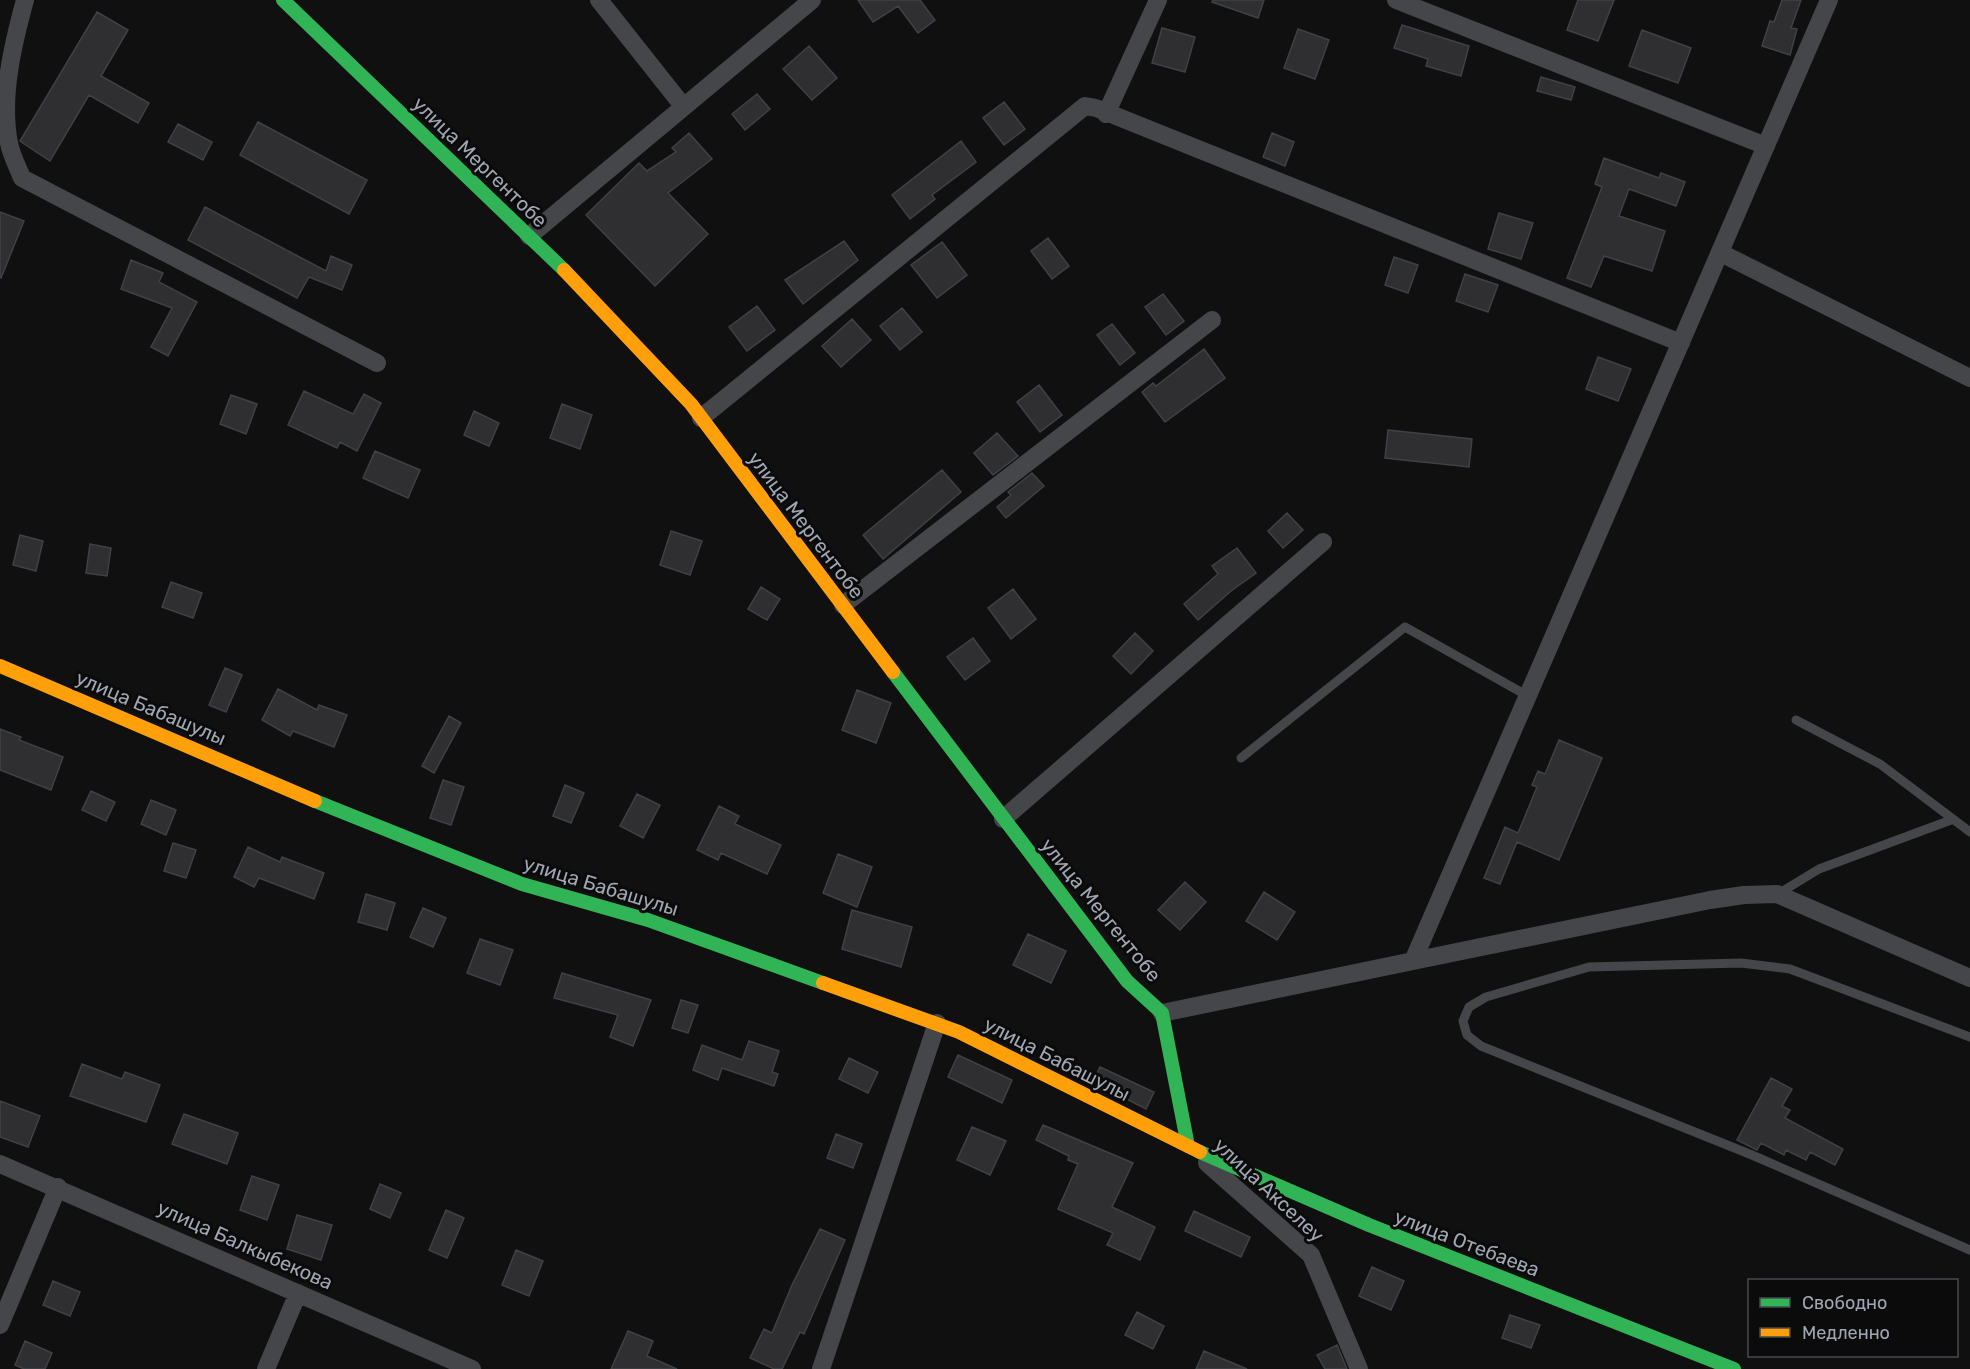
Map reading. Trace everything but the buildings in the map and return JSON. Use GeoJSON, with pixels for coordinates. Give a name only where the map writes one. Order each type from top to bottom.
{"type":"FeatureCollection","features":[{"type":"Feature","properties":{"kind":"street"},"geometry":{"type":"LineString","coordinates":[[25,0],[15,35],[4,142],[22,178],[377,363]]}},
{"type":"Feature","properties":{"kind":"street","name":"улица Мергентобе"},"geometry":{"type":"LineString","coordinates":[[283,0],[558,263],[701,418],[1127,981],[1162,1013]]}},
{"type":"Feature","properties":{"kind":"street"},"geometry":{"type":"LineString","coordinates":[[600,0],[683,106]]}},
{"type":"Feature","properties":{"kind":"street"},"geometry":{"type":"LineString","coordinates":[[529,236],[812,0]]}},
{"type":"Feature","properties":{"kind":"street"},"geometry":{"type":"LineString","coordinates":[[1106,114],[1158,0]]}},
{"type":"Feature","properties":{"kind":"street"},"geometry":{"type":"LineString","coordinates":[[1396,0],[1766,147]]}},
{"type":"Feature","properties":{"kind":"street"},"geometry":{"type":"LineString","coordinates":[[1413,961],[1829,0]]}},
{"type":"Feature","properties":{"kind":"street"},"geometry":{"type":"LineString","coordinates":[[701,418],[1085,106],[1096,108],[1106,114],[1681,343]]}},
{"type":"Feature","properties":{"kind":"street"},"geometry":{"type":"LineString","coordinates":[[1721,253],[1970,378]]}},
{"type":"Feature","properties":{"kind":"street"},"geometry":{"type":"LineString","coordinates":[[843,605],[1212,320]]}},
{"type":"Feature","properties":{"kind":"street"},"geometry":{"type":"LineString","coordinates":[[1003,819],[1323,542]]}},
{"type":"Feature","properties":{"kind":"street","name":"улица Бабашулы"},"geometry":{"type":"LineString","coordinates":[[0,666],[342,813],[522,884],[648,920],[937,1023],[1188,1146]]}},
{"type":"Feature","properties":{"kind":"street"},"geometry":{"type":"LineString","coordinates":[[1188,1146],[1162,1013],[1710,900],[1744,895],[1777,894],[1970,978]]}},
{"type":"Feature","properties":{"kind":"street"},"geometry":{"type":"LineString","coordinates":[[821,1369],[937,1023]]}},
{"type":"Feature","properties":{"kind":"street","name":"улица Акселеу"},"geometry":{"type":"LineString","coordinates":[[1188,1146],[1311,1256],[1359,1369]]}},
{"type":"Feature","properties":{"kind":"street","name":"улица Отебаева"},"geometry":{"type":"LineString","coordinates":[[1188,1146],[1234,1169],[1369,1225],[1734,1369]]}},
{"type":"Feature","properties":{"kind":"street","name":"улица Балкыбекова"},"geometry":{"type":"LineString","coordinates":[[0,1164],[58,1187],[472,1369]]}},
{"type":"Feature","properties":{"kind":"street"},"geometry":{"type":"LineString","coordinates":[[0,1325],[58,1187]]}},
{"type":"Feature","properties":{"kind":"street"},"geometry":{"type":"LineString","coordinates":[[266,1369],[298,1293]]}},
{"type":"Feature","properties":{"kind":"lane"},"geometry":{"type":"LineString","coordinates":[[1241,758],[1405,627],[1528,696]]}},
{"type":"Feature","properties":{"kind":"lane"},"geometry":{"type":"LineString","coordinates":[[1796,720],[1880,765],[1970,832]]}},
{"type":"Feature","properties":{"kind":"lane"},"geometry":{"type":"LineString","coordinates":[[1777,894],[1819,869],[1951,820]]}},
{"type":"Feature","properties":{"kind":"lane"},"geometry":{"type":"LineString","coordinates":[[1970,1037],[1790,969],[1741,963],[1589,968],[1486,997],[1469,1007],[1463,1020],[1467,1035],[1481,1046],[1752,1155],[1970,1250]]}},
{"type":"Feature","properties":{"kind":"traffic: fast"},"geometry":{"type":"LineString","coordinates":[[283,0],[564,270]]}},
{"type":"Feature","properties":{"kind":"traffic: fast"},"geometry":{"type":"LineString","coordinates":[[893,672],[1127,981],[1162,1013],[1188,1146]]}},
{"type":"Feature","properties":{"kind":"traffic: fast"},"geometry":{"type":"LineString","coordinates":[[315,801],[522,884],[648,920],[823,983]]}},
{"type":"Feature","properties":{"kind":"traffic: fast"},"geometry":{"type":"LineString","coordinates":[[1200,1152],[1369,1225],[1734,1369]]}},
{"type":"Feature","properties":{"kind":"traffic: slow"},"geometry":{"type":"LineString","coordinates":[[564,270],[691,404],[893,672]]}},
{"type":"Feature","properties":{"kind":"traffic: slow"},"geometry":{"type":"LineString","coordinates":[[0,666],[315,801]]}},
{"type":"Feature","properties":{"kind":"traffic: slow"},"geometry":{"type":"LineString","coordinates":[[823,983],[959,1032],[1200,1152]]}}]}
